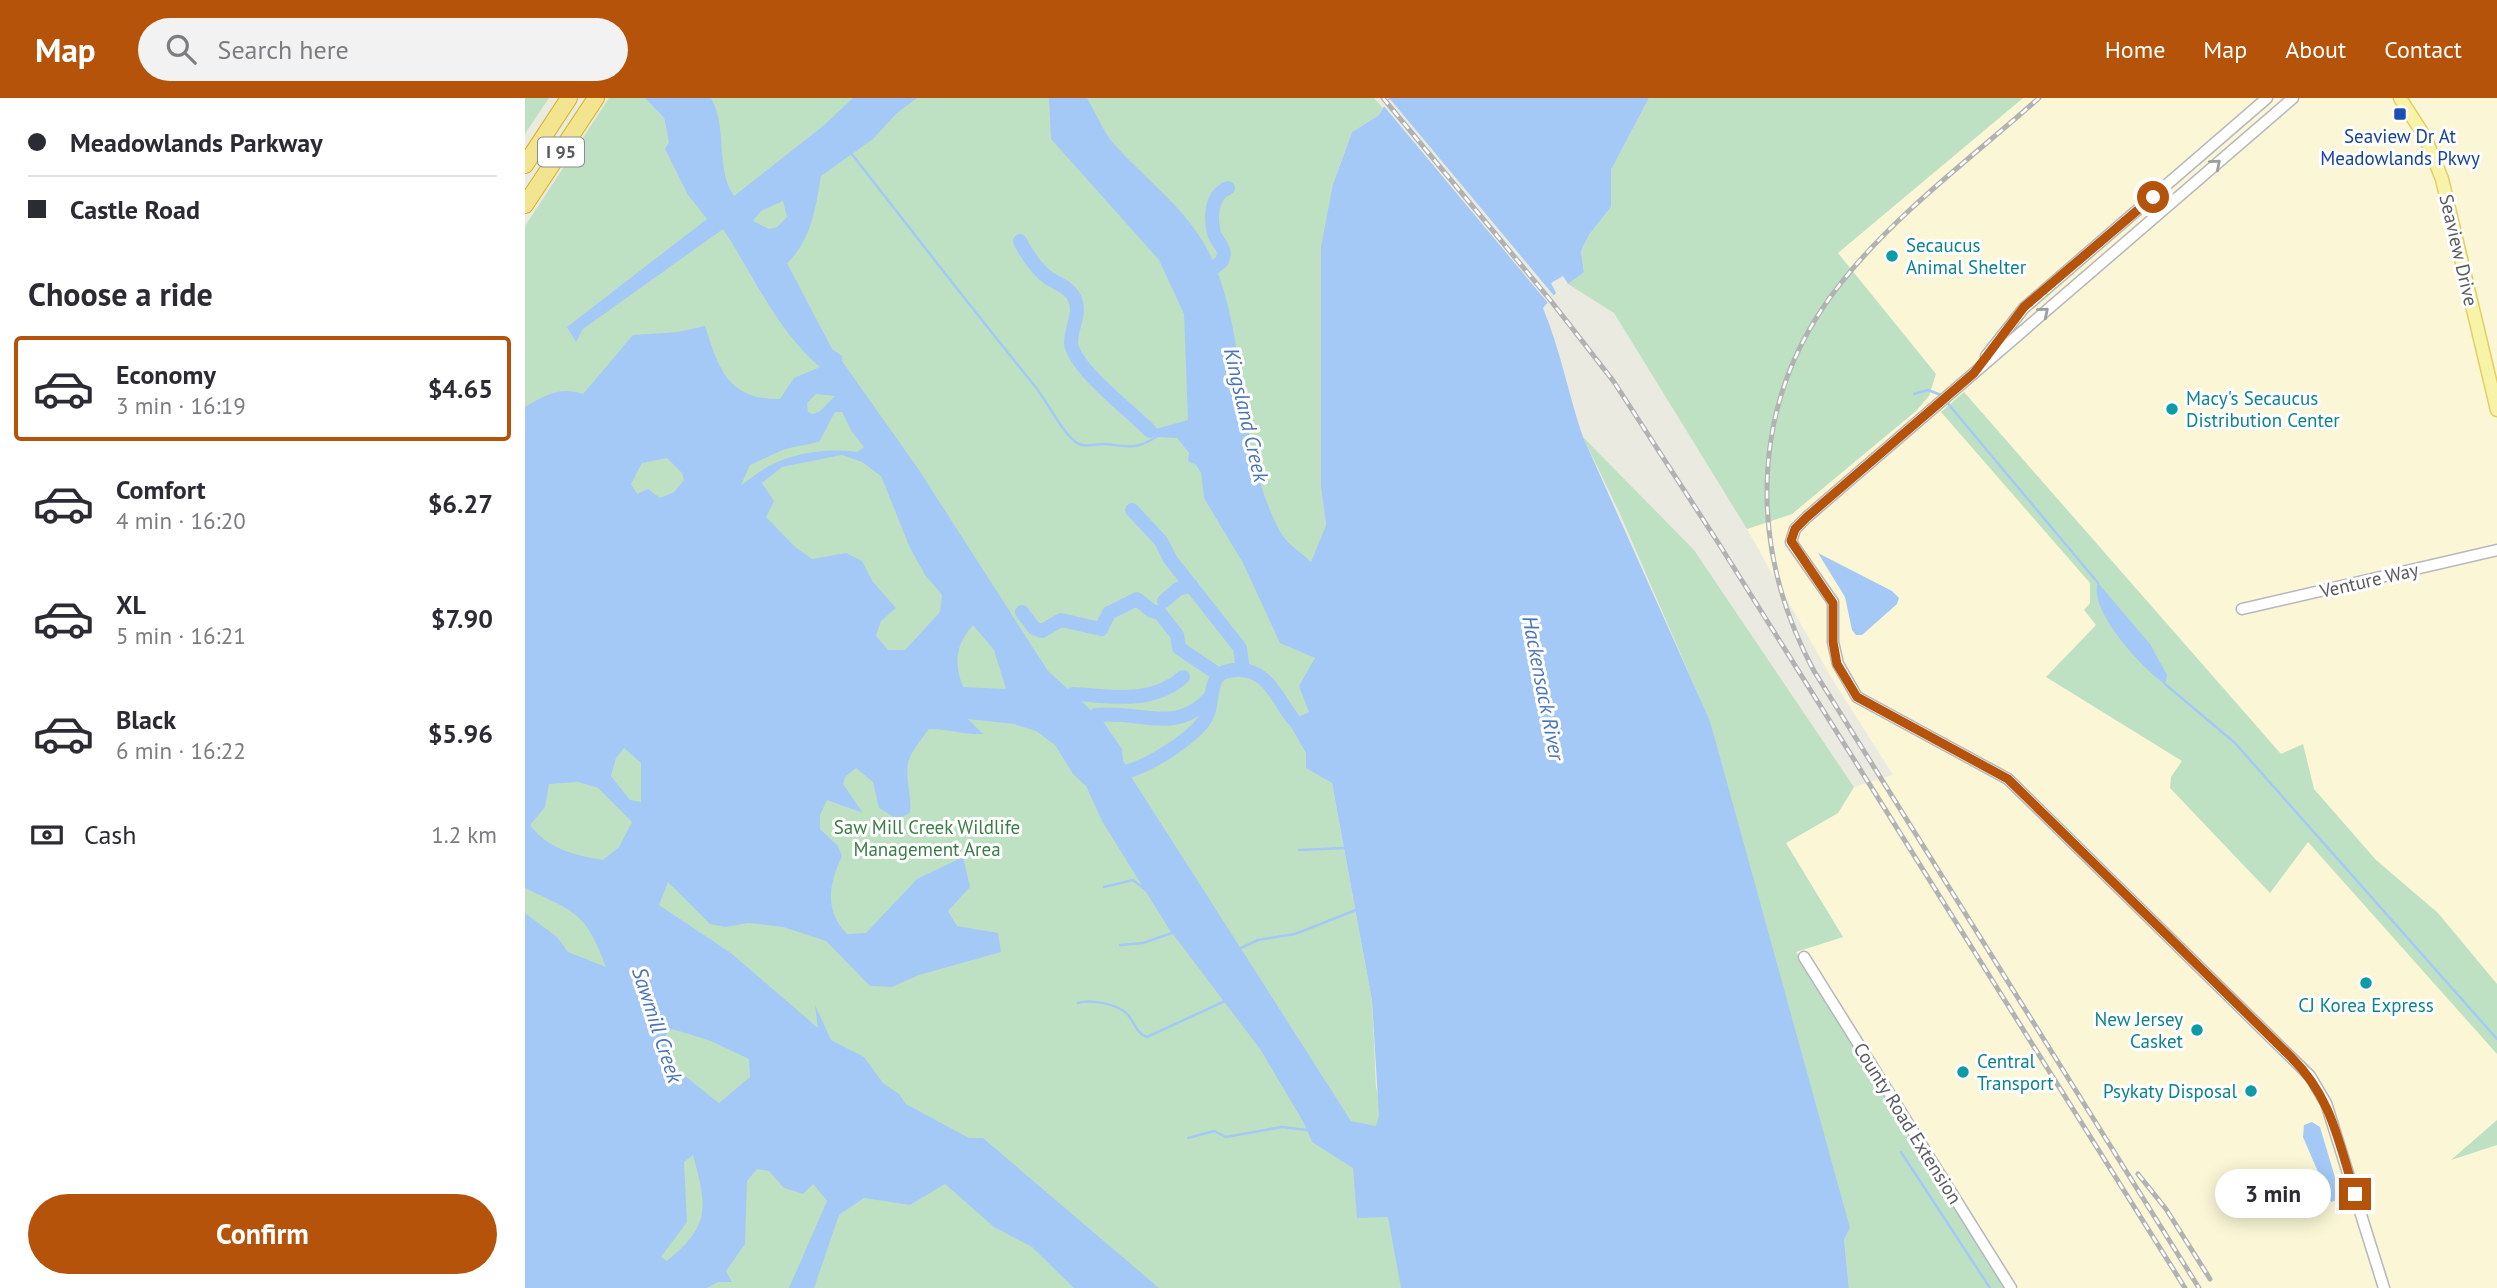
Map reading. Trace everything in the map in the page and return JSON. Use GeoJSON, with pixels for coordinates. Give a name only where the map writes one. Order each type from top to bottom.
{"type":"FeatureCollection","features":[{"type":"Feature","properties":{"kind":"highway","name":"I 95"},"geometry":{"type":"LineString","coordinates":[[525,165],[569,98]]}},
{"type":"Feature","properties":{"kind":"highway","name":"I 95"},"geometry":{"type":"LineString","coordinates":[[525,205],[596,98]]}},
{"type":"Feature","properties":{"kind":"main road","name":"Seaview Drive"},"geometry":{"type":"LineString","coordinates":[[2400,98],[2425,137],[2442,179],[2497,410]]}},
{"type":"Feature","properties":{"kind":"street"},"geometry":{"type":"LineString","coordinates":[[1974,373],[2024,307],[2267,98]]}},
{"type":"Feature","properties":{"kind":"street"},"geometry":{"type":"LineString","coordinates":[[2293,98],[1807,517],[1791,537],[1795,550],[1833,603],[1833,642],[1843,677],[1857,697],[2008,779],[2310,1076],[2326,1103],[2384,1288]]}},
{"type":"Feature","properties":{"kind":"street","name":"Venture Way"},"geometry":{"type":"LineString","coordinates":[[2242,609],[2497,550]]}},
{"type":"Feature","properties":{"kind":"street","name":"County Road Extension"},"geometry":{"type":"LineString","coordinates":[[1804,957],[2011,1288]]}},
{"type":"Feature","properties":{"kind":"shaded area"},"geometry":{"type":"Polygon","coordinates":[[[2023,98],[2497,98],[2497,1288],[2005,1288],[1796,952],[1843,937],[1786,843],[1838,813],[1854,787],[1893,775],[1831,677],[1747,529],[1792,514],[1925,361],[1837,253],[2023,98]]]}},
{"type":"Feature","properties":{"kind":"green space"},"geometry":{"type":"Polygon","coordinates":[[[525,98],[549,98],[525,134],[525,98]]]}},
{"type":"Feature","properties":{"kind":"green space","name":"Saw Mill Creek Wildlife Management Area"},"geometry":{"type":"Polygon","coordinates":[[[609,98],[645,98],[664,118],[668,136],[689,98],[1374,98],[1383,108],[1379,115],[1352,132],[1333,184],[1321,488],[1326,525],[1314,556],[1315,658],[1332,783],[1372,1001],[1376,1087],[1420,1288],[525,1288],[525,226],[609,98]]]}},
{"type":"Feature","properties":{"kind":"green space"},"geometry":{"type":"Polygon","coordinates":[[[1649,98],[2023,98],[1838,253],[1936,374],[1929,396],[1916,411],[1792,514],[1747,529],[1614,313],[1568,284],[1584,271],[1581,251],[1589,235],[1611,207],[1611,170],[1649,98]]]}},
{"type":"Feature","properties":{"kind":"green space"},"geometry":{"type":"Polygon","coordinates":[[[1964,392],[2281,754],[2303,744],[2314,789],[2376,860],[2438,913],[2497,984],[2497,1054],[2308,842],[2270,893],[2170,788],[2171,777],[2182,761],[2046,677],[2096,625],[2084,610],[2090,603],[2090,583],[1941,412],[1964,392]]]}},
{"type":"Feature","properties":{"kind":"green space"},"geometry":{"type":"Polygon","coordinates":[[[1583,437],[1694,550],[1854,787],[1838,813],[1786,843],[1843,937],[1796,952],[2005,1288],[1849,1288],[1844,1239],[1825,1149],[1710,722],[1621,516],[1583,437]]]}},
{"type":"Feature","properties":{"kind":"green space"},"geometry":{"type":"Polygon","coordinates":[[[2497,1120],[2497,1145],[2451,1160],[2497,1120]]]}},
{"type":"Feature","properties":{"kind":"water"},"geometry":{"type":"Polygon","coordinates":[[[645,98],[711,98],[719,122],[725,173],[734,196],[823,126],[853,98],[917,98],[897,113],[873,139],[821,176],[807,234],[787,263],[832,349],[842,356],[842,361],[919,470],[1048,671],[1102,720],[1122,749],[1123,760],[1130,775],[1351,1121],[1376,1126],[1379,1116],[1372,1001],[1332,783],[1306,768],[1306,753],[1288,722],[1309,712],[1299,686],[1315,658],[1280,643],[1243,563],[1204,498],[1201,473],[1196,465],[1188,461],[1189,453],[1177,438],[1156,437],[1145,432],[1188,420],[1184,314],[1159,260],[1051,139],[1049,98],[1087,98],[1114,144],[1181,212],[1204,243],[1225,294],[1249,433],[1266,501],[1281,533],[1311,562],[1326,525],[1321,488],[1321,247],[1333,184],[1352,132],[1379,115],[1389,98],[1649,98],[1611,170],[1611,207],[1589,235],[1581,251],[1584,272],[1568,284],[1563,276],[1551,283],[1556,293],[1543,308],[1583,437],[1710,721],[1850,1228],[1844,1239],[1849,1288],[1401,1288],[1388,1217],[1357,1218],[1353,1168],[1312,1142],[1304,1123],[1260,1049],[1169,929],[1102,821],[1086,786],[1073,774],[1055,745],[1036,731],[1014,724],[968,719],[983,734],[929,729],[914,750],[907,768],[910,813],[897,819],[879,808],[873,782],[856,768],[845,777],[843,784],[863,813],[827,800],[820,815],[820,829],[838,846],[842,856],[834,877],[831,896],[835,916],[847,934],[866,933],[917,879],[963,857],[970,887],[948,911],[957,926],[998,933],[1001,952],[919,975],[892,987],[870,986],[826,941],[783,927],[748,923],[726,927],[710,924],[668,882],[659,905],[731,953],[818,1028],[815,1005],[831,1040],[864,1057],[883,1083],[899,1094],[906,1104],[969,1138],[983,1138],[1159,1288],[1074,1288],[1032,1247],[994,1227],[945,1184],[910,1205],[864,1198],[839,1215],[814,1288],[789,1288],[827,1201],[813,1184],[803,1194],[784,1188],[769,1171],[757,1169],[747,1181],[745,1244],[726,1271],[732,1282],[718,1282],[707,1288],[525,1288],[525,913],[557,937],[568,952],[606,967],[592,935],[577,916],[525,888],[525,407],[560,391],[583,394],[633,335],[678,332],[705,326],[715,356],[728,379],[737,388],[762,398],[780,399],[794,378],[820,367],[791,337],[779,320],[723,229],[583,329],[576,342],[567,327],[707,219],[688,195],[665,149],[669,142],[664,118],[645,98]],[[783,201],[761,211],[753,221],[769,229],[777,227],[787,217],[783,201]],[[816,394],[807,403],[808,412],[813,414],[820,411],[835,396],[816,394]],[[835,412],[819,442],[785,449],[750,465],[741,485],[765,468],[790,457],[824,451],[857,452],[864,447],[852,432],[842,412],[835,412]],[[842,455],[782,467],[762,483],[774,501],[766,517],[795,547],[812,559],[846,553],[862,561],[873,582],[896,608],[881,621],[876,636],[888,650],[905,650],[940,612],[942,595],[925,575],[910,548],[881,476],[862,462],[842,455]],[[667,458],[642,463],[631,484],[637,494],[648,489],[660,498],[674,492],[684,480],[682,473],[667,458]],[[973,625],[963,640],[957,662],[963,687],[1006,689],[994,650],[973,625]],[[624,748],[616,758],[611,776],[630,800],[641,802],[641,763],[624,748]],[[578,782],[549,784],[545,807],[530,825],[537,833],[562,850],[603,860],[619,847],[632,822],[598,788],[578,782]],[[672,1029],[664,1037],[671,1065],[719,1103],[750,1077],[749,1059],[711,1041],[672,1029]],[[693,1155],[684,1162],[687,1222],[661,1257],[667,1261],[692,1237],[702,1214],[701,1188],[693,1155]]]}},
{"type":"Feature","properties":{"kind":"water"},"geometry":{"type":"Polygon","coordinates":[[[1818,553],[1892,591],[1899,598],[1897,604],[1862,635],[1856,635],[1852,630],[1845,597],[1818,553]]]}},
{"type":"Feature","properties":{"kind":"water"},"geometry":{"type":"Polygon","coordinates":[[[2098,583],[2150,644],[2167,675],[2165,684],[2132,653],[2109,623],[2097,594],[2098,583]]]}},
{"type":"Feature","properties":{"kind":"water"},"geometry":{"type":"Polygon","coordinates":[[[2312,1122],[2320,1127],[2339,1191],[2340,1199],[2331,1202],[2303,1137],[2304,1125],[2312,1122]]]}},
{"type":"Feature","properties":{"kind":"pier"},"geometry":{"type":"Polygon","coordinates":[[[1390,99],[1555,297],[1548,303],[1383,105],[1390,99]]]}},
{"type":"Feature","properties":{"kind":"waterway"},"geometry":{"type":"LineString","coordinates":[[851,153],[1034,385],[1073,440],[1086,446],[1131,446],[1156,437]]}},
{"type":"Feature","properties":{"kind":"waterway"},"geometry":{"type":"LineString","coordinates":[[1215,267],[1222,261],[1224,253],[1214,233],[1213,207],[1218,196],[1228,188]]}},
{"type":"Feature","properties":{"kind":"waterway"},"geometry":{"type":"LineString","coordinates":[[1020,241],[1038,269],[1066,288],[1075,299],[1077,310],[1071,342],[1081,364],[1150,431]]}},
{"type":"Feature","properties":{"kind":"waterway"},"geometry":{"type":"LineString","coordinates":[[1914,394],[1928,390],[1941,395]]}},
{"type":"Feature","properties":{"kind":"waterway"},"geometry":{"type":"LineString","coordinates":[[1945,400],[2098,583]]}},
{"type":"Feature","properties":{"kind":"waterway"},"geometry":{"type":"LineString","coordinates":[[1132,510],[1161,541],[1170,559],[1240,648],[1243,670]]}},
{"type":"Feature","properties":{"kind":"waterway"},"geometry":{"type":"LineString","coordinates":[[1164,601],[1178,589],[1191,585]]}},
{"type":"Feature","properties":{"kind":"waterway"},"geometry":{"type":"LineString","coordinates":[[1022,612],[1034,628],[1042,631],[1061,620],[1101,629],[1109,613],[1137,599],[1152,611],[1160,613],[1177,635],[1179,648],[1219,675]]}},
{"type":"Feature","properties":{"kind":"waterway"},"geometry":{"type":"LineString","coordinates":[[1128,771],[1158,758],[1198,728],[1207,716],[1216,679],[1226,671],[1245,670],[1263,678],[1293,719]]}},
{"type":"Feature","properties":{"kind":"waterway"},"geometry":{"type":"LineString","coordinates":[[1073,694],[1116,697],[1145,695],[1171,686],[1183,677]]}},
{"type":"Feature","properties":{"kind":"waterway"},"geometry":{"type":"LineString","coordinates":[[2165,684],[2235,743],[2497,1039]]}},
{"type":"Feature","properties":{"kind":"waterway"},"geometry":{"type":"LineString","coordinates":[[1096,715],[1172,718],[1198,708],[1211,696]]}},
{"type":"Feature","properties":{"kind":"waterway"},"geometry":{"type":"LineString","coordinates":[[1299,850],[1345,848]]}},
{"type":"Feature","properties":{"kind":"waterway"},"geometry":{"type":"LineString","coordinates":[[1104,887],[1133,880],[1147,891]]}},
{"type":"Feature","properties":{"kind":"waterway"},"geometry":{"type":"LineString","coordinates":[[1241,948],[1258,940],[1295,934],[1356,910]]}},
{"type":"Feature","properties":{"kind":"waterway"},"geometry":{"type":"LineString","coordinates":[[1120,945],[1143,943],[1172,933]]}},
{"type":"Feature","properties":{"kind":"waterway"},"geometry":{"type":"LineString","coordinates":[[1078,1003],[1096,1002],[1116,1007],[1126,1013],[1140,1033],[1147,1037],[1225,1001]]}},
{"type":"Feature","properties":{"kind":"waterway"},"geometry":{"type":"LineString","coordinates":[[1188,1138],[1214,1131],[1226,1137],[1282,1127],[1307,1130]]}},
{"type":"Feature","properties":{"kind":"waterway"},"geometry":{"type":"LineString","coordinates":[[1901,1152],[1990,1288]]}},
{"type":"Feature","properties":{"kind":"railway"},"geometry":{"type":"LineString","coordinates":[[1383,98],[1551,301],[1614,382],[1719,544],[2185,1288]]}},
{"type":"Feature","properties":{"kind":"railway"},"geometry":{"type":"LineString","coordinates":[[2039,98],[1936,186],[1886,233],[1841,283],[1811,327],[1788,374],[1774,423],[1767,472],[1768,523],[1777,573],[1792,623],[1814,671],[2199,1288]]}},
{"type":"Feature","properties":{"kind":"railway"},"geometry":{"type":"LineString","coordinates":[[2138,1174],[2166,1209],[2210,1279]]}},
{"type":"Feature","properties":{"kind":"place","name":"Seaview Dr At Meadowlands Pkwy"},"geometry":{"type":"Point","coordinates":[2400,114]}},
{"type":"Feature","properties":{"kind":"place","name":"Secaucus Animal Shelter"},"geometry":{"type":"Point","coordinates":[1892,256]}},
{"type":"Feature","properties":{"kind":"place","name":"Macy's Secaucus Distribution Center"},"geometry":{"type":"Point","coordinates":[2172,409]}},
{"type":"Feature","properties":{"kind":"place","name":"CJ Korea Express"},"geometry":{"type":"Point","coordinates":[2366,983]}},
{"type":"Feature","properties":{"kind":"place","name":"New Jersey Casket"},"geometry":{"type":"Point","coordinates":[2197,1030]}},
{"type":"Feature","properties":{"kind":"place","name":"Central Transport"},"geometry":{"type":"Point","coordinates":[1963,1072]}},
{"type":"Feature","properties":{"kind":"place","name":"Psykaty Disposal"},"geometry":{"type":"Point","coordinates":[2251,1091]}},
{"type":"Feature","properties":{"kind":"route"},"geometry":{"type":"LineString","coordinates":[[2153,197],[2024,307],[1974,373],[1807,517],[1795,529],[1791,541],[1833,603],[1833,642],[1837,664],[1857,697],[2008,779],[2291,1057],[2310,1076],[2324,1098],[2355,1194]]}},
{"type":"Feature","properties":{"kind":"water label","name":"Kingsland Creek"},"geometry":{"type":"Point","coordinates":[1246,415]}},
{"type":"Feature","properties":{"kind":"water label","name":"Hackensack River"},"geometry":{"type":"Point","coordinates":[1543,688]}},
{"type":"Feature","properties":{"kind":"water label","name":"Sawmill Creek"},"geometry":{"type":"Point","coordinates":[657,1025]}}]}
